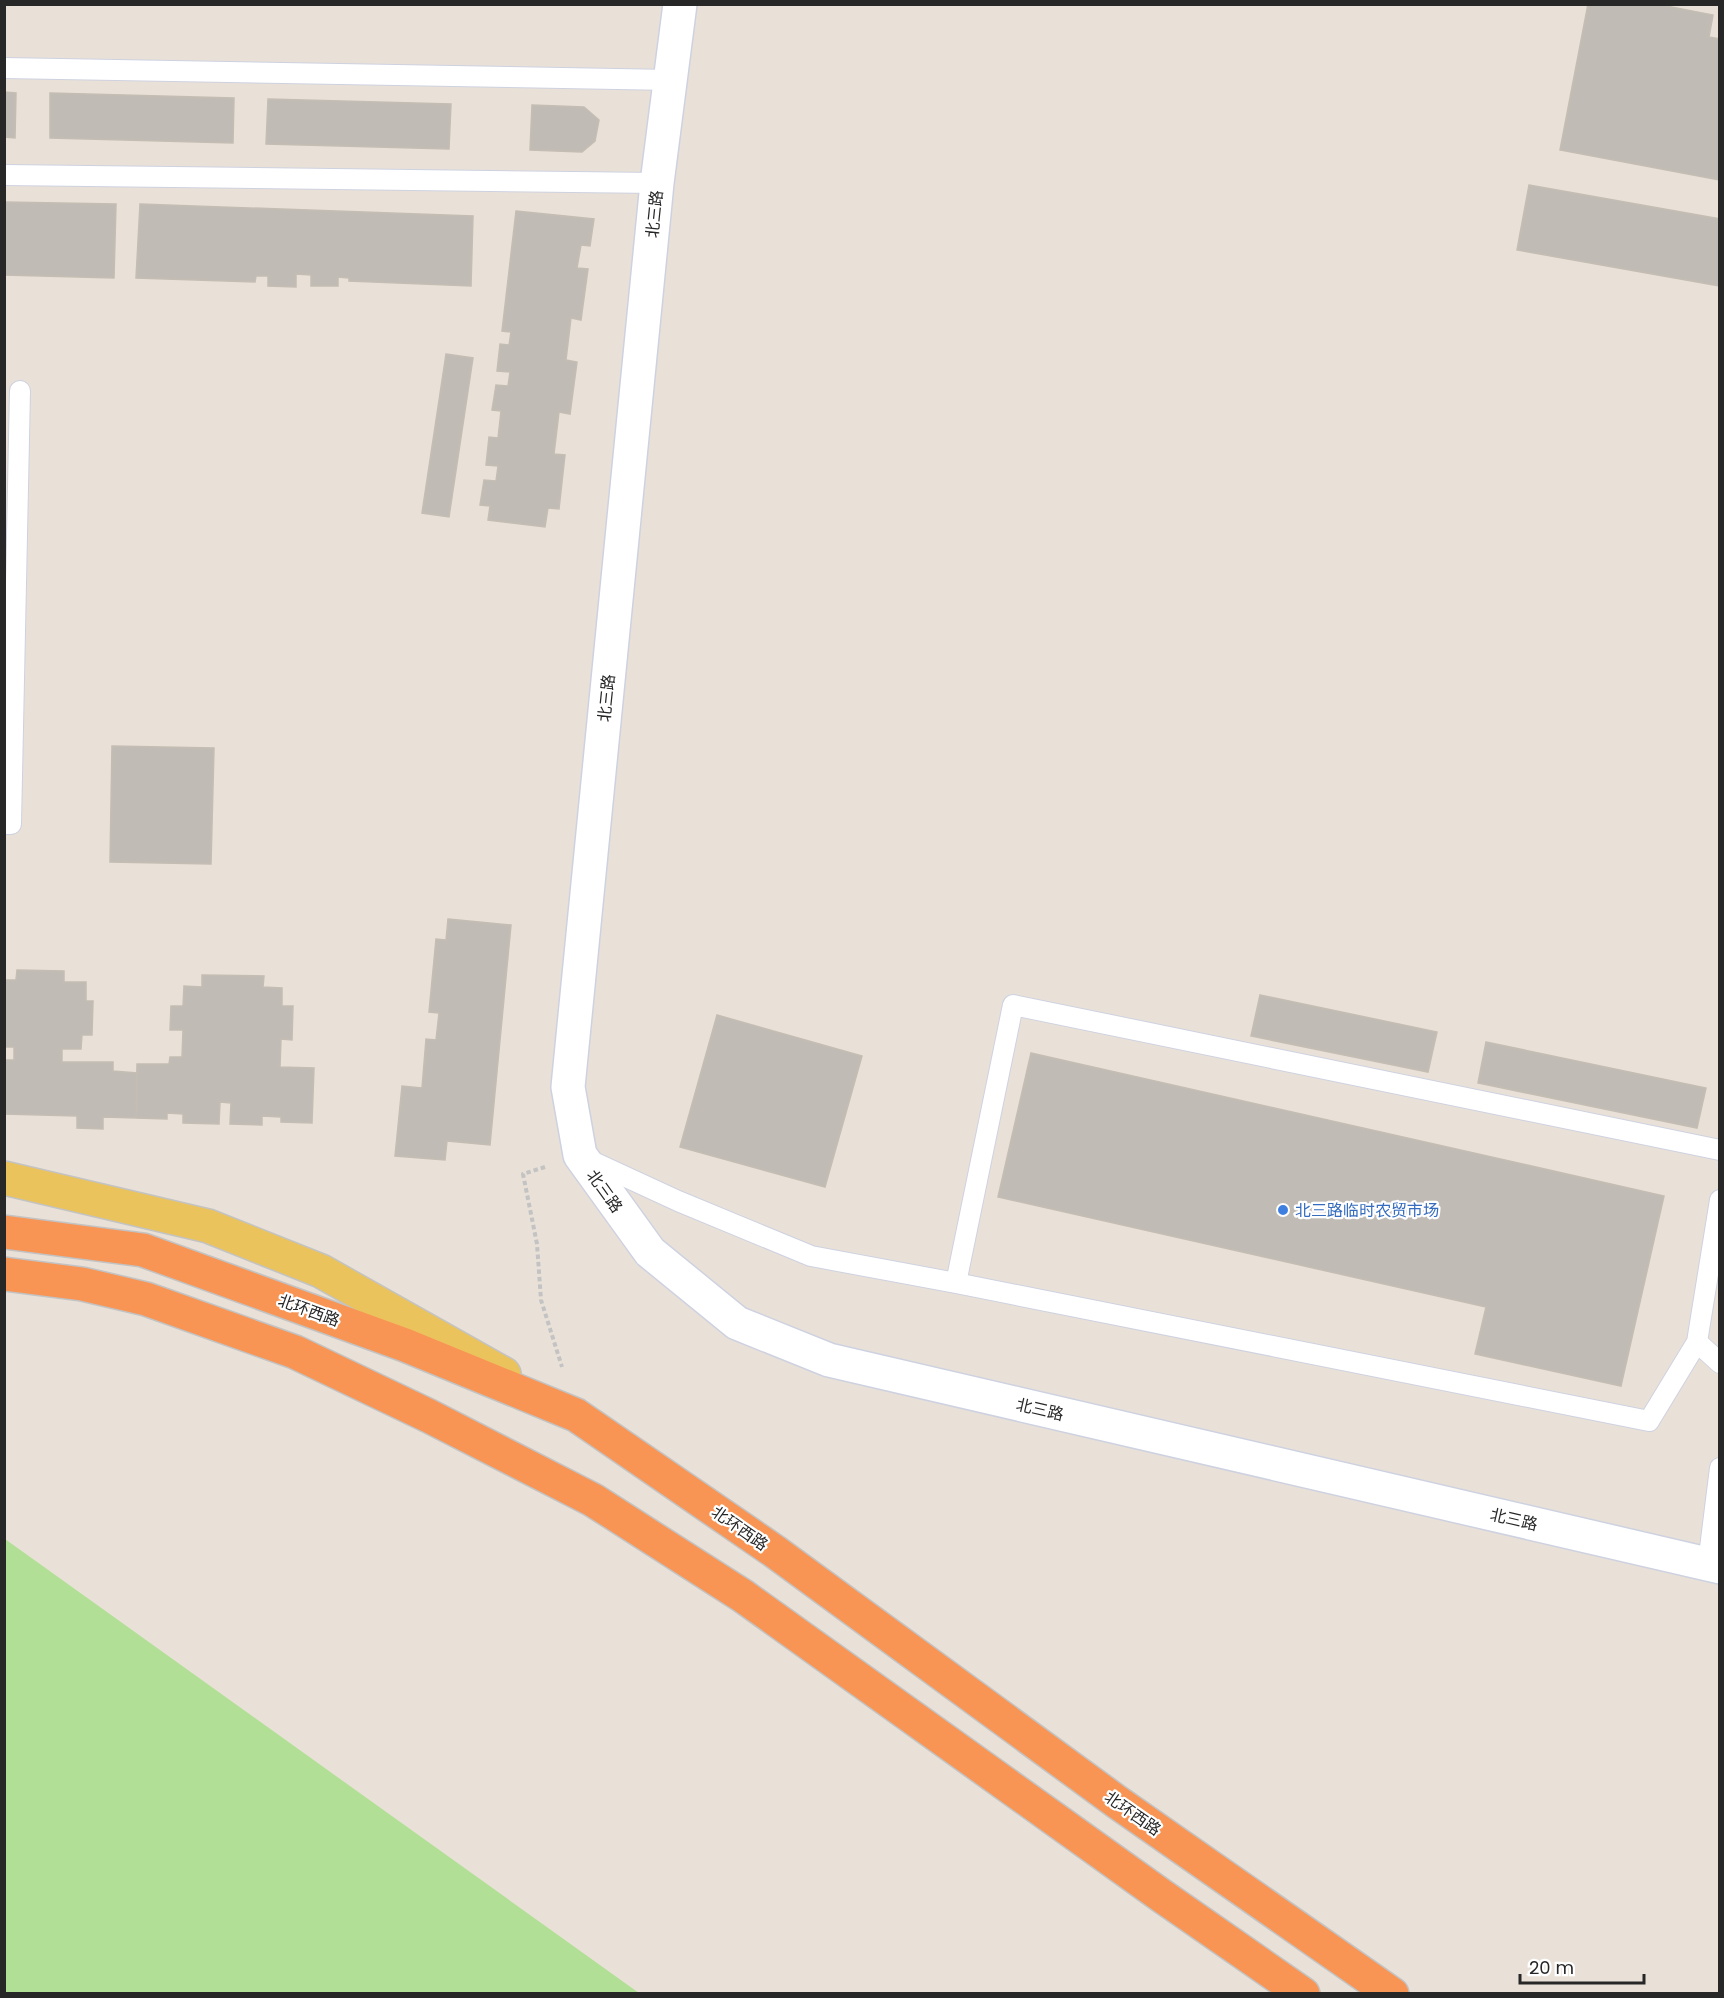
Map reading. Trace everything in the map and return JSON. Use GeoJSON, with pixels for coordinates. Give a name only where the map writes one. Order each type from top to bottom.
{"type":"FeatureCollection","features":[{"type":"Feature","properties":{"kind":"highway","name":"北环西路"},"geometry":{"type":"LineString","coordinates":[[4,1232],[143,1250],[405,1345],[576,1415],[774,1551],[1118,1802],[1392,1994]]}},
{"type":"Feature","properties":{"kind":"highway"},"geometry":{"type":"LineString","coordinates":[[4,1275],[82,1284],[146,1299],[295,1352],[429,1416],[593,1500],[744,1596],[1152,1889],[1303,1994]]}},
{"type":"Feature","properties":{"kind":"main road"},"geometry":{"type":"LineString","coordinates":[[4,1178],[208,1226],[321,1270],[576,1415]]}},
{"type":"Feature","properties":{"kind":"main road"},"geometry":{"type":"LineString","coordinates":[[4,1291],[82,1284]]}},
{"type":"Feature","properties":{"kind":"street","name":"北三路"},"geometry":{"type":"LineString","coordinates":[[680,4],[657,183],[567,1087],[580,1155],[650,1252],[658,1259],[737,1323],[829,1360],[1714,1565]]}},
{"type":"Feature","properties":{"kind":"lane"},"geometry":{"type":"LineString","coordinates":[[4,68],[670,80]]}},
{"type":"Feature","properties":{"kind":"lane"},"geometry":{"type":"LineString","coordinates":[[4,175],[657,183]]}},
{"type":"Feature","properties":{"kind":"lane"},"geometry":{"type":"LineString","coordinates":[[4,824],[11,824],[20,392]]}},
{"type":"Feature","properties":{"kind":"lane"},"geometry":{"type":"LineString","coordinates":[[956,1282],[1012,1005],[1719,1150]]}},
{"type":"Feature","properties":{"kind":"lane"},"geometry":{"type":"LineString","coordinates":[[580,1155],[678,1201],[811,1257],[956,1282],[1648,1421],[1697,1342],[1719,1200]]}},
{"type":"Feature","properties":{"kind":"lane"},"geometry":{"type":"LineString","coordinates":[[1697,1342],[1719,1363]]}},
{"type":"Feature","properties":{"kind":"lane"},"geometry":{"type":"LineString","coordinates":[[1714,1565],[1719,1468]]}},
{"type":"Feature","properties":{"kind":"path"},"geometry":{"type":"LineString","coordinates":[[576,1415],[541,1300],[537,1244],[523,1174],[580,1155]]}},
{"type":"Feature","properties":{"kind":"green space"},"geometry":{"type":"Polygon","coordinates":[[[5,1539],[639,1993],[5,1993],[5,1539]]]}},
{"type":"Feature","properties":{"kind":"building"},"geometry":{"type":"Polygon","coordinates":[[[1588,4],[1656,4],[1713,15],[1709,37],[1720,39],[1720,180],[1560,150],[1588,4]]]}},
{"type":"Feature","properties":{"kind":"building"},"geometry":{"type":"Polygon","coordinates":[[[4,92],[16,93],[15,138],[4,137],[4,92]]]}},
{"type":"Feature","properties":{"kind":"building"},"geometry":{"type":"Polygon","coordinates":[[[50,93],[234,98],[233,143],[50,138],[50,93]]]}},
{"type":"Feature","properties":{"kind":"building"},"geometry":{"type":"Polygon","coordinates":[[[268,99],[451,104],[449,149],[266,144],[268,99]]]}},
{"type":"Feature","properties":{"kind":"building"},"geometry":{"type":"Polygon","coordinates":[[[532,105],[584,107],[599,120],[595,141],[582,152],[530,150],[532,105]]]}},
{"type":"Feature","properties":{"kind":"building"},"geometry":{"type":"Polygon","coordinates":[[[1529,185],[1720,219],[1720,286],[1517,250],[1529,185]]]}},
{"type":"Feature","properties":{"kind":"building"},"geometry":{"type":"Polygon","coordinates":[[[4,202],[116,204],[114,278],[4,275],[4,202]]]}},
{"type":"Feature","properties":{"kind":"building"},"geometry":{"type":"Polygon","coordinates":[[[140,204],[473,216],[471,286],[349,281],[349,278],[338,277],[338,286],[311,286],[311,275],[296,274],[296,287],[268,286],[268,276],[256,276],[255,282],[136,278],[140,204]]]}},
{"type":"Feature","properties":{"kind":"building"},"geometry":{"type":"Polygon","coordinates":[[[516,211],[594,219],[590,246],[581,245],[577,268],[588,269],[581,320],[571,318],[566,360],[577,362],[570,414],[559,412],[554,454],[565,455],[559,509],[548,508],[545,527],[488,520],[490,506],[480,505],[484,480],[496,481],[498,466],[486,465],[489,437],[498,438],[501,411],[492,410],[496,385],[508,386],[510,372],[497,371],[500,344],[509,345],[511,332],[502,331],[516,211]]]}},
{"type":"Feature","properties":{"kind":"building"},"geometry":{"type":"Polygon","coordinates":[[[446,354],[473,358],[449,517],[422,513],[446,354]]]}},
{"type":"Feature","properties":{"kind":"building"},"geometry":{"type":"Polygon","coordinates":[[[112,746],[214,748],[211,864],[110,862],[112,746]]]}},
{"type":"Feature","properties":{"kind":"building"},"geometry":{"type":"Polygon","coordinates":[[[448,919],[511,925],[490,1145],[447,1141],[445,1160],[395,1156],[402,1086],[422,1088],[426,1039],[436,1040],[439,1013],[429,1012],[436,939],[446,940],[448,919]]]}},
{"type":"Feature","properties":{"kind":"building"},"geometry":{"type":"Polygon","coordinates":[[[17,970],[64,971],[64,982],[86,982],[86,1001],[93,1001],[92,1035],[82,1035],[81,1049],[62,1049],[62,1062],[113,1062],[113,1071],[137,1073],[136,1118],[103,1117],[103,1129],[77,1128],[77,1116],[4,1114],[4,1060],[14,1060],[14,1047],[4,1047],[4,980],[16,980],[17,970]]]}},
{"type":"Feature","properties":{"kind":"building"},"geometry":{"type":"Polygon","coordinates":[[[202,975],[264,976],[263,987],[282,988],[282,1006],[293,1006],[292,1040],[281,1039],[280,1067],[314,1068],[312,1123],[281,1122],[281,1117],[262,1116],[262,1125],[230,1124],[231,1103],[220,1102],[219,1124],[183,1123],[183,1114],[167,1113],[167,1119],[136,1118],[137,1064],[169,1064],[170,1057],[182,1057],[183,1030],[170,1030],[171,1006],[183,1006],[184,986],[202,987],[202,975]]]}},
{"type":"Feature","properties":{"kind":"building"},"geometry":{"type":"Polygon","coordinates":[[[1260,995],[1437,1032],[1428,1072],[1251,1036],[1260,995]]]}},
{"type":"Feature","properties":{"kind":"building"},"geometry":{"type":"Polygon","coordinates":[[[717,1015],[862,1056],[825,1187],[680,1147],[717,1015]]]}},
{"type":"Feature","properties":{"kind":"building"},"geometry":{"type":"Polygon","coordinates":[[[1486,1042],[1706,1088],[1697,1128],[1478,1083],[1486,1042]]]}},
{"type":"Feature","properties":{"kind":"building"},"geometry":{"type":"Polygon","coordinates":[[[1031,1053],[1664,1196],[1621,1386],[1475,1354],[1486,1307],[998,1197],[1031,1053]]]}},
{"type":"Feature","properties":{"kind":"place","name":"北三路临时农贸市场"},"geometry":{"type":"Point","coordinates":[1283,1210]}}]}
